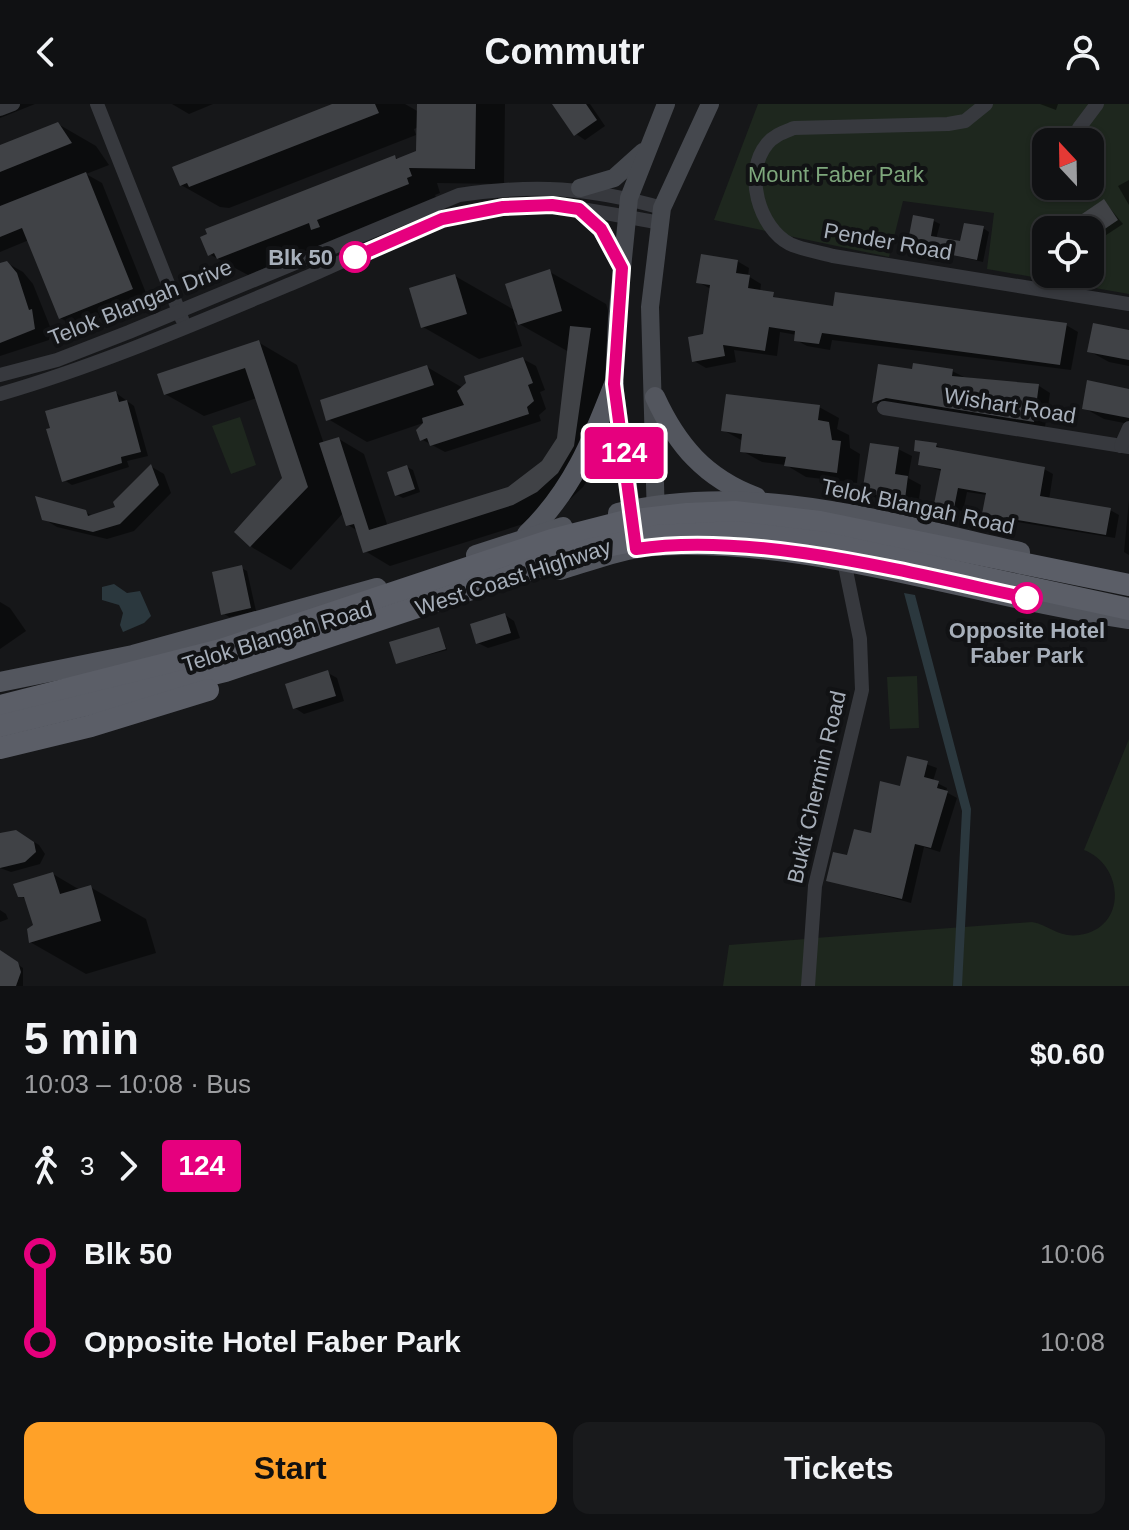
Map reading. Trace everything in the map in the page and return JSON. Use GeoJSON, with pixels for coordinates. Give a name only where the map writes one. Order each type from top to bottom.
{"type":"FeatureCollection","features":[{"type":"Feature","properties":{"kind":"highway","name":"West Coast Highway"},"geometry":{"type":"LineString","coordinates":[[0,706],[221,650],[552,540],[626,521],[687,514],[735,512],[820,522],[1129,585]]}},
{"type":"Feature","properties":{"kind":"highway","name":"West Coast Highway"},"geometry":{"type":"LineString","coordinates":[[0,729],[225,671],[592,549],[641,538],[735,532],[825,543],[1129,609]]}},
{"type":"Feature","properties":{"kind":"highway"},"geometry":{"type":"LineString","coordinates":[[0,748],[91,726],[290,664],[325,640]]}},
{"type":"Feature","properties":{"kind":"main road"},"geometry":{"type":"LineString","coordinates":[[645,547],[632,510],[614,384],[628,208],[645,150],[666,104]]}},
{"type":"Feature","properties":{"kind":"main road"},"geometry":{"type":"LineString","coordinates":[[645,547],[657,506],[650,307],[661,215],[710,104]]}},
{"type":"Feature","properties":{"kind":"main road"},"geometry":{"type":"LineString","coordinates":[[580,188],[614,178],[645,150]]}},
{"type":"Feature","properties":{"kind":"main road"},"geometry":{"type":"LineString","coordinates":[[579,209],[601,229],[622,268]]}},
{"type":"Feature","properties":{"kind":"main road"},"geometry":{"type":"LineString","coordinates":[[524,536],[552,510],[575,477],[614,384]]}},
{"type":"Feature","properties":{"kind":"main road"},"geometry":{"type":"LineString","coordinates":[[655,397],[670,428],[697,463],[724,484],[771,503]]}},
{"type":"Feature","properties":{"kind":"main road","name":"Telok Blangah Road"},"geometry":{"type":"LineString","coordinates":[[0,682],[133,655],[425,574],[524,536],[657,506],[727,501],[822,509],[1129,575]]}},
{"type":"Feature","properties":{"kind":"main road","name":"Telok Blangah Road"},"geometry":{"type":"LineString","coordinates":[[0,729],[86,716],[281,664],[446,607],[645,547],[738,545],[845,562],[1129,619]]}},
{"type":"Feature","properties":{"kind":"main road"},"geometry":{"type":"LineString","coordinates":[[425,574],[436,577],[444,585],[446,607]]}},
{"type":"Feature","properties":{"kind":"street"},"geometry":{"type":"LineString","coordinates":[[0,109],[13,104]]}},
{"type":"Feature","properties":{"kind":"street"},"geometry":{"type":"LineString","coordinates":[[97,104],[186,327]]}},
{"type":"Feature","properties":{"kind":"street","name":"Pender Road"},"geometry":{"type":"LineString","coordinates":[[986,104],[965,121],[948,124],[794,128],[779,134],[767,144],[757,174],[757,198],[767,224],[790,244],[833,256],[1129,304]]}},
{"type":"Feature","properties":{"kind":"street"},"geometry":{"type":"LineString","coordinates":[[1079,128],[1097,104]]}},
{"type":"Feature","properties":{"kind":"street","name":"Telok Blangah Drive"},"geometry":{"type":"LineString","coordinates":[[0,375],[57,360],[459,195],[499,189],[580,188],[628,208],[661,215]]}},
{"type":"Feature","properties":{"kind":"street","name":"Telok Blangah Drive"},"geometry":{"type":"LineString","coordinates":[[0,394],[60,377],[442,219],[503,207],[628,208]]}},
{"type":"Feature","properties":{"kind":"street","name":"Wishart Road"},"geometry":{"type":"LineString","coordinates":[[884,408],[1125,446]]}},
{"type":"Feature","properties":{"kind":"street"},"geometry":{"type":"LineString","coordinates":[[1125,446],[1129,428]]}},
{"type":"Feature","properties":{"kind":"street","name":"Bukit Chermin Road"},"geometry":{"type":"LineString","coordinates":[[808,986],[815,886],[862,690],[860,639],[845,562],[835,527],[822,509]]}},
{"type":"Feature","properties":{"kind":"green space","name":"Mount Faber Park"},"geometry":{"type":"Polygon","coordinates":[[[758,104],[1129,104],[1129,294],[1095,288],[1104,288],[1104,216],[1032,216],[1032,277],[987,269],[994,213],[903,201],[889,257],[714,220],[758,104]]]}},
{"type":"Feature","properties":{"kind":"green space"},"geometry":{"type":"Polygon","coordinates":[[[240,417],[256,465],[231,474],[212,426],[240,417]]]}},
{"type":"Feature","properties":{"kind":"green space"},"geometry":{"type":"Polygon","coordinates":[[[917,676],[919,728],[890,729],[887,677],[917,676]]]}},
{"type":"Feature","properties":{"kind":"green space"},"geometry":{"type":"Polygon","coordinates":[[[1129,739],[1129,986],[812,986],[815,938],[1032,922],[1066,935],[1095,930],[1106,921],[1115,896],[1107,869],[1098,858],[1084,850],[1129,739]]]}},
{"type":"Feature","properties":{"kind":"green space"},"geometry":{"type":"Polygon","coordinates":[[[806,939],[803,986],[723,986],[729,945],[806,939]]]}},
{"type":"Feature","properties":{"kind":"shaded area"},"geometry":{"type":"Polygon","coordinates":[[[114,584],[127,593],[140,591],[151,616],[144,623],[123,632],[120,625],[123,613],[119,605],[102,600],[102,587],[114,584]]]}},
{"type":"Feature","properties":{"kind":"shaded area"},"geometry":{"type":"Polygon","coordinates":[[[904,593],[915,595],[971,809],[962,986],[953,986],[962,811],[904,593]]]}},
{"type":"Feature","properties":{"kind":"building"},"geometry":{"type":"Polygon","coordinates":[[[332,104],[375,104],[379,113],[189,187],[187,183],[180,186],[172,167],[332,104]]]}},
{"type":"Feature","properties":{"kind":"building"},"geometry":{"type":"Polygon","coordinates":[[[417,104],[476,104],[475,169],[409,168],[412,176],[407,178],[409,184],[317,220],[320,227],[311,230],[309,223],[217,259],[214,253],[208,256],[200,237],[207,234],[205,229],[395,155],[396,159],[416,151],[417,104]]]}},
{"type":"Feature","properties":{"kind":"building"},"geometry":{"type":"Polygon","coordinates":[[[552,104],[586,104],[597,120],[574,136],[552,104]]]}},
{"type":"Feature","properties":{"kind":"building"},"geometry":{"type":"Polygon","coordinates":[[[58,122],[72,143],[0,172],[0,145],[58,122]]]}},
{"type":"Feature","properties":{"kind":"building"},"geometry":{"type":"Polygon","coordinates":[[[86,172],[133,289],[59,319],[22,228],[0,237],[0,206],[86,172]]]}},
{"type":"Feature","properties":{"kind":"building"},"geometry":{"type":"Polygon","coordinates":[[[1104,199],[1118,220],[1104,230],[1104,216],[1079,216],[1104,199]]]}},
{"type":"Feature","properties":{"kind":"building"},"geometry":{"type":"Polygon","coordinates":[[[913,215],[934,219],[931,236],[960,241],[964,223],[984,226],[977,260],[907,246],[913,215]]]}},
{"type":"Feature","properties":{"kind":"building"},"geometry":{"type":"Polygon","coordinates":[[[701,254],[738,260],[736,273],[750,275],[748,288],[774,292],[773,297],[833,306],[835,292],[1067,323],[1060,365],[822,333],[819,344],[794,341],[795,331],[769,327],[765,351],[723,345],[725,356],[692,362],[688,337],[703,334],[710,285],[696,283],[701,254]]]}},
{"type":"Feature","properties":{"kind":"building"},"geometry":{"type":"Polygon","coordinates":[[[7,261],[17,273],[29,310],[32,309],[35,329],[0,343],[0,263],[7,261]]]}},
{"type":"Feature","properties":{"kind":"building"},"geometry":{"type":"Polygon","coordinates":[[[550,269],[562,311],[518,325],[505,284],[550,269]]]}},
{"type":"Feature","properties":{"kind":"building"},"geometry":{"type":"Polygon","coordinates":[[[455,274],[467,314],[421,328],[409,288],[455,274]]]}},
{"type":"Feature","properties":{"kind":"building"},"geometry":{"type":"Polygon","coordinates":[[[1093,323],[1129,330],[1129,360],[1087,352],[1093,323]]]}},
{"type":"Feature","properties":{"kind":"building"},"geometry":{"type":"Polygon","coordinates":[[[570,326],[591,328],[574,446],[558,473],[537,492],[513,505],[363,553],[354,524],[346,526],[319,443],[339,437],[369,530],[508,487],[542,461],[557,438],[570,326]]]}},
{"type":"Feature","properties":{"kind":"building"},"geometry":{"type":"Polygon","coordinates":[[[259,340],[308,487],[250,547],[234,532],[282,478],[245,368],[164,395],[157,374],[259,340]]]}},
{"type":"Feature","properties":{"kind":"building"},"geometry":{"type":"Polygon","coordinates":[[[523,357],[533,383],[528,385],[534,401],[527,407],[529,414],[430,446],[427,438],[420,441],[416,430],[423,423],[422,418],[464,405],[457,391],[466,383],[464,376],[523,357]]]}},
{"type":"Feature","properties":{"kind":"building"},"geometry":{"type":"Polygon","coordinates":[[[913,363],[953,369],[952,376],[1039,384],[1034,422],[886,398],[872,403],[878,364],[912,369],[913,363]]]}},
{"type":"Feature","properties":{"kind":"building"},"geometry":{"type":"Polygon","coordinates":[[[427,365],[434,385],[326,421],[320,400],[427,365]]]}},
{"type":"Feature","properties":{"kind":"building"},"geometry":{"type":"Polygon","coordinates":[[[1087,380],[1129,389],[1129,418],[1082,409],[1087,380]]]}},
{"type":"Feature","properties":{"kind":"building"},"geometry":{"type":"Polygon","coordinates":[[[116,391],[119,402],[127,400],[141,452],[121,457],[122,463],[62,482],[46,429],[50,428],[45,411],[116,391]]]}},
{"type":"Feature","properties":{"kind":"building"},"geometry":{"type":"Polygon","coordinates":[[[726,394],[820,405],[818,420],[829,422],[832,440],[841,441],[837,473],[784,466],[786,457],[740,452],[742,434],[721,431],[726,394]]]}},
{"type":"Feature","properties":{"kind":"building"},"geometry":{"type":"Polygon","coordinates":[[[915,440],[937,443],[936,447],[1045,467],[1040,496],[1111,508],[1106,535],[982,514],[986,493],[958,488],[954,508],[934,504],[941,469],[918,465],[920,452],[914,451],[915,440]]]}},
{"type":"Feature","properties":{"kind":"building"},"geometry":{"type":"Polygon","coordinates":[[[870,443],[899,447],[895,474],[908,476],[905,499],[862,493],[870,443]]]}},
{"type":"Feature","properties":{"kind":"building"},"geometry":{"type":"Polygon","coordinates":[[[151,464],[159,485],[120,524],[93,532],[42,520],[35,496],[86,510],[88,516],[115,507],[113,502],[151,464]]]}},
{"type":"Feature","properties":{"kind":"building"},"geometry":{"type":"Polygon","coordinates":[[[407,465],[415,489],[395,496],[387,472],[407,465]]]}},
{"type":"Feature","properties":{"kind":"building"},"geometry":{"type":"Polygon","coordinates":[[[242,565],[251,608],[221,615],[212,572],[242,565]]]}},
{"type":"Feature","properties":{"kind":"building"},"geometry":{"type":"Polygon","coordinates":[[[505,613],[511,633],[476,644],[470,624],[505,613]]]}},
{"type":"Feature","properties":{"kind":"building"},"geometry":{"type":"Polygon","coordinates":[[[439,627],[446,649],[396,664],[389,642],[439,627]]]}},
{"type":"Feature","properties":{"kind":"building"},"geometry":{"type":"Polygon","coordinates":[[[328,670],[336,696],[293,709],[285,684],[328,670]]]}},
{"type":"Feature","properties":{"kind":"building"},"geometry":{"type":"Polygon","coordinates":[[[907,756],[928,761],[924,777],[939,781],[937,788],[948,791],[931,848],[915,844],[902,899],[826,881],[833,852],[847,855],[854,829],[871,833],[880,781],[900,786],[907,756]]]}},
{"type":"Feature","properties":{"kind":"building"},"geometry":{"type":"Polygon","coordinates":[[[16,830],[34,842],[36,852],[25,862],[0,868],[0,833],[16,830]]]}},
{"type":"Feature","properties":{"kind":"building"},"geometry":{"type":"Polygon","coordinates":[[[53,872],[60,894],[91,885],[101,921],[29,943],[27,929],[33,925],[24,897],[18,897],[13,884],[53,872]]]}},
{"type":"Feature","properties":{"kind":"building"},"geometry":{"type":"Polygon","coordinates":[[[0,950],[18,962],[21,972],[16,986],[0,986],[0,950]]]}},
{"type":"Feature","properties":{"kind":"bus line","name":"124"},"geometry":{"type":"LineString","coordinates":[[355,257],[442,219],[503,207],[552,205],[579,209],[601,229],[622,268],[614,384],[636,549],[738,545],[904,572],[1027,598]]}},
{"type":"Feature","properties":{"kind":"place","name":"Blk 50"},"geometry":{"type":"Point","coordinates":[355,257]}},
{"type":"Feature","properties":{"kind":"place","name":"Opposite Hotel Faber Park"},"geometry":{"type":"Point","coordinates":[1027,598]}}]}
